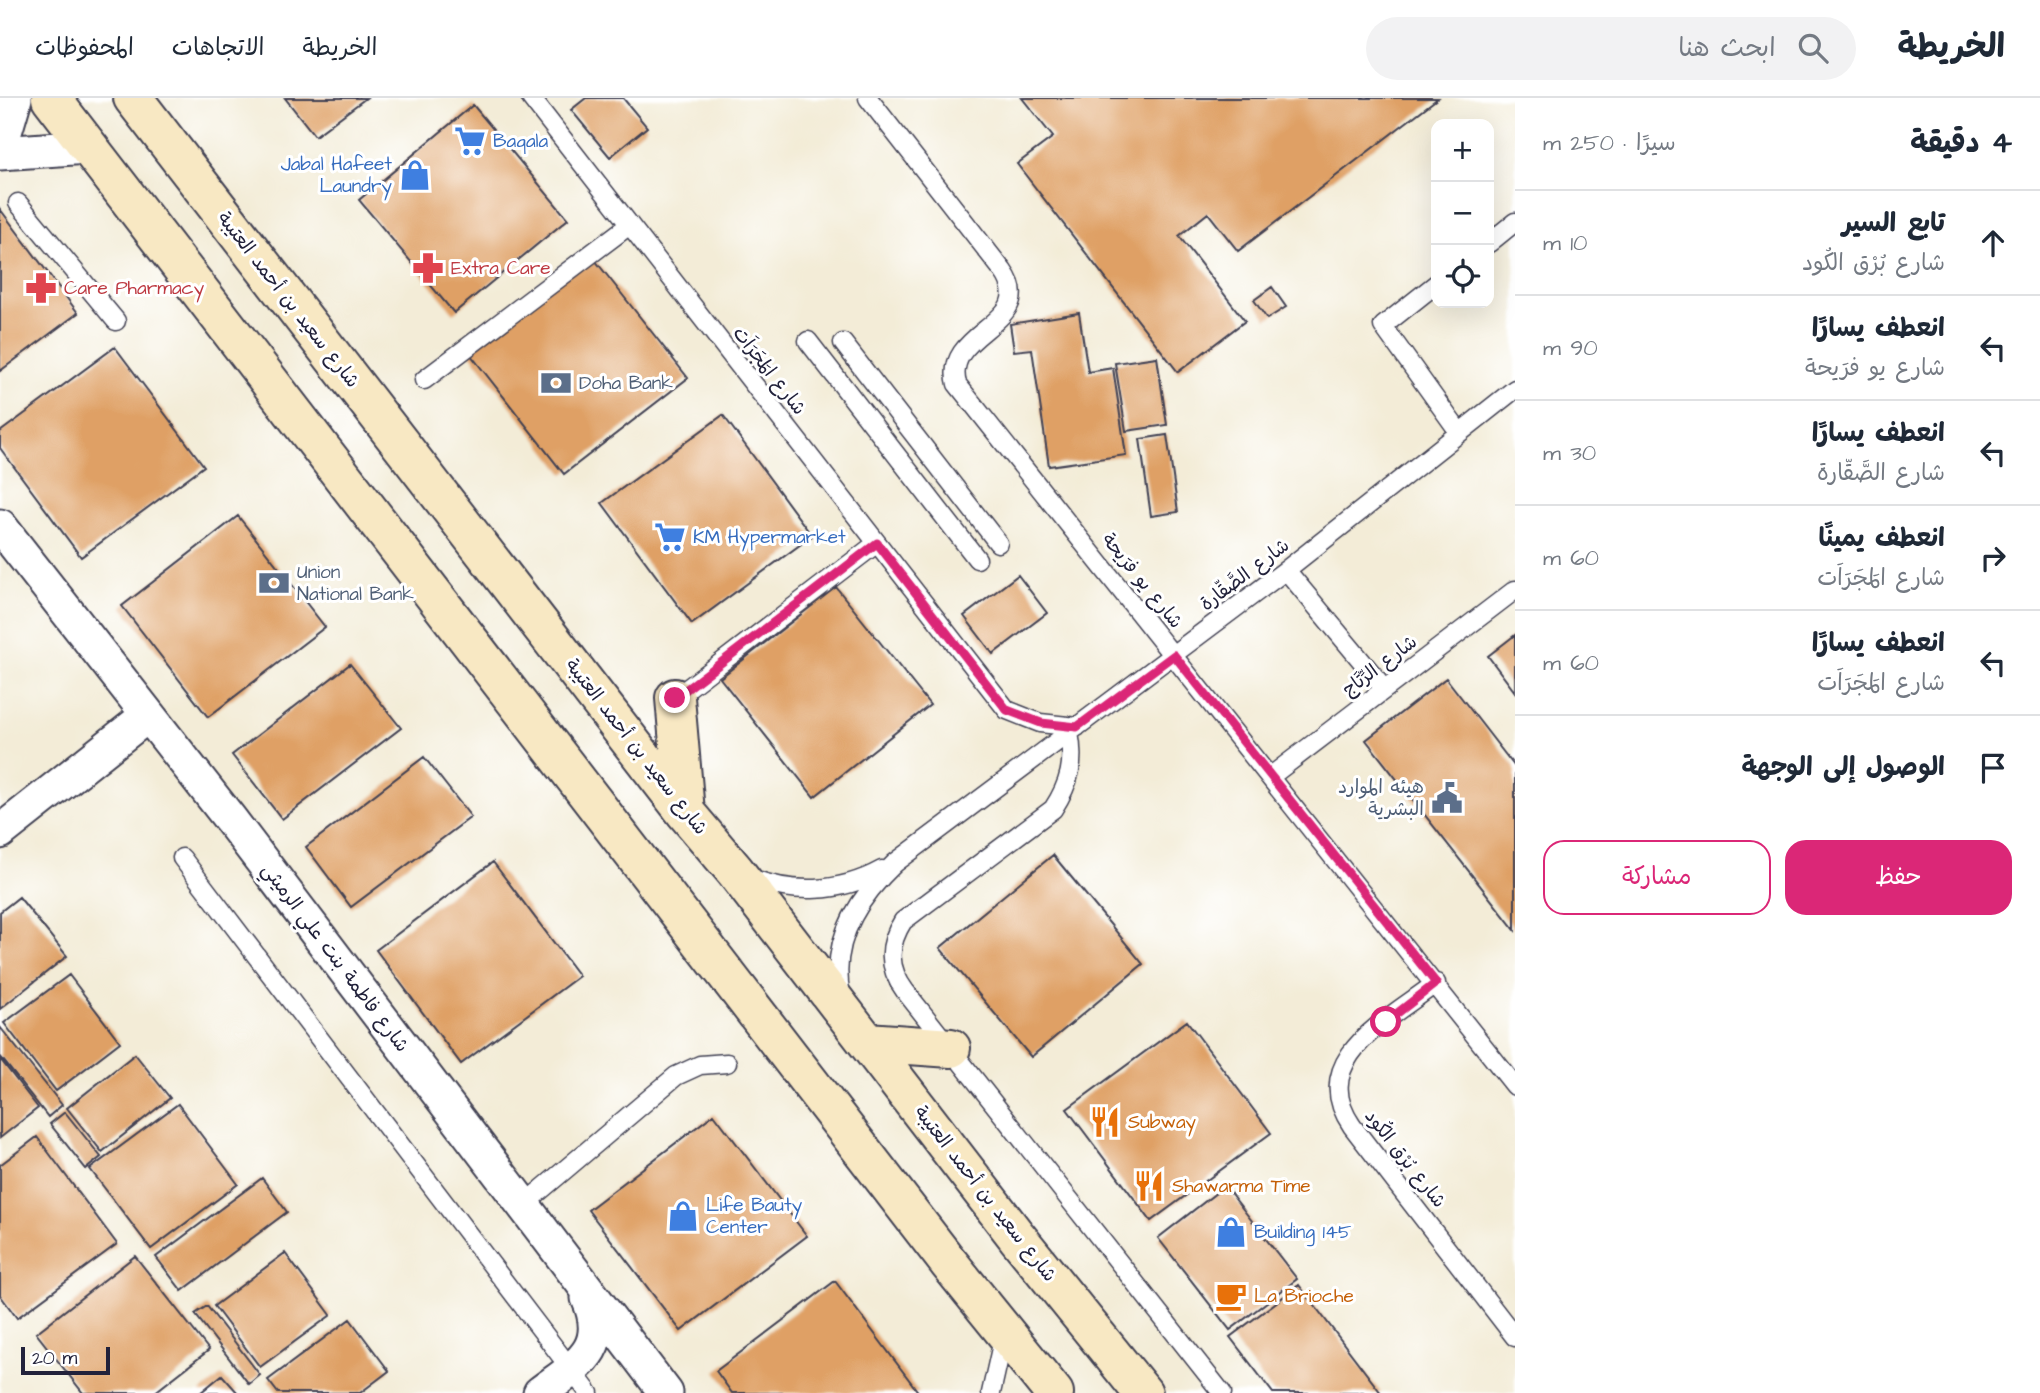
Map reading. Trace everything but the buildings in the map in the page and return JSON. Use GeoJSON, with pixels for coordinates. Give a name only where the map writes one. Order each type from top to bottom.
{"type":"FeatureCollection","features":[{"type":"Feature","properties":{"kind":"main road"},"geometry":{"type":"LineString","coordinates":[[51,98],[948,1262],[1054,1393]]}},
{"type":"Feature","properties":{"kind":"main road","name":"شارع سعيد بن أحمد العتيبة"},"geometry":{"type":"LineString","coordinates":[[133,98],[685,812],[734,871],[1017,1237],[1143,1393]]}},
{"type":"Feature","properties":{"kind":"main road"},"geometry":{"type":"LineString","coordinates":[[675,698],[685,812]]}},
{"type":"Feature","properties":{"kind":"main road"},"geometry":{"type":"LineString","coordinates":[[856,1028],[951,1048]]}},
{"type":"Feature","properties":{"kind":"street"},"geometry":{"type":"LineString","coordinates":[[15,98],[0,151],[88,147]]}},
{"type":"Feature","properties":{"kind":"street","name":"شارع فاطمة بنت علي الرميثي"},"geometry":{"type":"LineString","coordinates":[[0,526],[148,715],[666,1393]]}},
{"type":"Feature","properties":{"kind":"street"},"geometry":{"type":"LineString","coordinates":[[0,832],[148,715]]}},
{"type":"Feature","properties":{"kind":"street"},"geometry":{"type":"LineString","coordinates":[[540,1393],[580,1381],[596,1341],[596,1315],[583,1286]]}},
{"type":"Feature","properties":{"kind":"lane","name":"شارع المَجَرَاَت"},"geometry":{"type":"LineString","coordinates":[[531,98],[1007,710],[1041,723],[1073,730]]}},
{"type":"Feature","properties":{"kind":"lane","name":"شارع يو فرَيحة"},"geometry":{"type":"LineString","coordinates":[[868,98],[1003,271],[1011,287],[1009,306],[1004,314],[961,351],[955,362],[957,384],[1436,983],[1515,1086]]}},
{"type":"Feature","properties":{"kind":"lane"},"geometry":{"type":"LineString","coordinates":[[18,203],[116,321]]}},
{"type":"Feature","properties":{"kind":"lane"},"geometry":{"type":"LineString","coordinates":[[1494,239],[1515,222]]}},
{"type":"Feature","properties":{"kind":"lane"},"geometry":{"type":"LineString","coordinates":[[424,380],[628,226]]}},
{"type":"Feature","properties":{"kind":"lane"},"geometry":{"type":"LineString","coordinates":[[1431,288],[1382,326],[1459,432]]}},
{"type":"Feature","properties":{"kind":"lane"},"geometry":{"type":"LineString","coordinates":[[808,341],[977,559]]}},
{"type":"Feature","properties":{"kind":"lane"},"geometry":{"type":"LineString","coordinates":[[843,343],[999,543]]}},
{"type":"Feature","properties":{"kind":"lane","name":"شارع الصَّقّارة"},"geometry":{"type":"LineString","coordinates":[[734,871],[766,884],[799,890],[832,888],[865,879],[895,863],[1286,570],[1515,390]]}},
{"type":"Feature","properties":{"kind":"lane"},"geometry":{"type":"LineString","coordinates":[[675,698],[877,543]]}},
{"type":"Feature","properties":{"kind":"lane"},"geometry":{"type":"LineString","coordinates":[[1286,570],[1384,688]]}},
{"type":"Feature","properties":{"kind":"lane","name":"شارع الرِّتَاج"},"geometry":{"type":"LineString","coordinates":[[1271,776],[1515,590]]}},
{"type":"Feature","properties":{"kind":"lane"},"geometry":{"type":"LineString","coordinates":[[1073,730],[1071,773],[1064,792],[1053,808],[903,922],[895,934],[891,949],[896,979],[1222,1393]]}},
{"type":"Feature","properties":{"kind":"lane"},"geometry":{"type":"LineString","coordinates":[[182,858],[580,1381]]}},
{"type":"Feature","properties":{"kind":"lane","name":"شارع الصَّقّارة"},"geometry":{"type":"LineString","coordinates":[[856,1028],[839,987],[838,958],[845,930],[857,905],[895,863]]}},
{"type":"Feature","properties":{"kind":"lane","name":"شارع بُرْق الكُود"},"geometry":{"type":"LineString","coordinates":[[1436,983],[1348,1054],[1339,1071],[1340,1109],[1515,1337]]}},
{"type":"Feature","properties":{"kind":"lane"},"geometry":{"type":"LineString","coordinates":[[522,1206],[676,1076],[700,1065],[727,1063]]}},
{"type":"Feature","properties":{"kind":"lane"},"geometry":{"type":"LineString","coordinates":[[991,1393],[1005,1331]]}},
{"type":"Feature","properties":{"kind":"place","name":"Baqala"},"geometry":{"type":"Point","coordinates":[470,141]}},
{"type":"Feature","properties":{"kind":"place","name":"Jabal Hafeet Laundry"},"geometry":{"type":"Point","coordinates":[415,175]}},
{"type":"Feature","properties":{"kind":"place","name":"Extra Care"},"geometry":{"type":"Point","coordinates":[428,268]}},
{"type":"Feature","properties":{"kind":"place","name":"Care Pharmacy"},"geometry":{"type":"Point","coordinates":[41,288]}},
{"type":"Feature","properties":{"kind":"place","name":"Doha Bank"},"geometry":{"type":"Point","coordinates":[556,383]}},
{"type":"Feature","properties":{"kind":"place","name":"KM Hypermarket"},"geometry":{"type":"Point","coordinates":[670,537]}},
{"type":"Feature","properties":{"kind":"place","name":"Union National Bank"},"geometry":{"type":"Point","coordinates":[274,583]}},
{"type":"Feature","properties":{"kind":"place","name":"هيئه الموارد البشرية"},"geometry":{"type":"Point","coordinates":[1447,798]}},
{"type":"Feature","properties":{"kind":"place","name":"Subway"},"geometry":{"type":"Point","coordinates":[1105,1122]}},
{"type":"Feature","properties":{"kind":"place","name":"Shawarma Time"},"geometry":{"type":"Point","coordinates":[1149,1186]}},
{"type":"Feature","properties":{"kind":"place","name":"Life Bauty Center"},"geometry":{"type":"Point","coordinates":[683,1216]}},
{"type":"Feature","properties":{"kind":"place","name":"Building 145"},"geometry":{"type":"Point","coordinates":[1231,1232]}},
{"type":"Feature","properties":{"kind":"place","name":"La Brioche"},"geometry":{"type":"Point","coordinates":[1231,1296]}},
{"type":"Feature","properties":{"kind":"route"},"geometry":{"type":"LineString","coordinates":[[675,698],[877,543],[1007,710],[1023,718],[1077,727],[1174,655],[1436,983],[1386,1022]]}}]}
